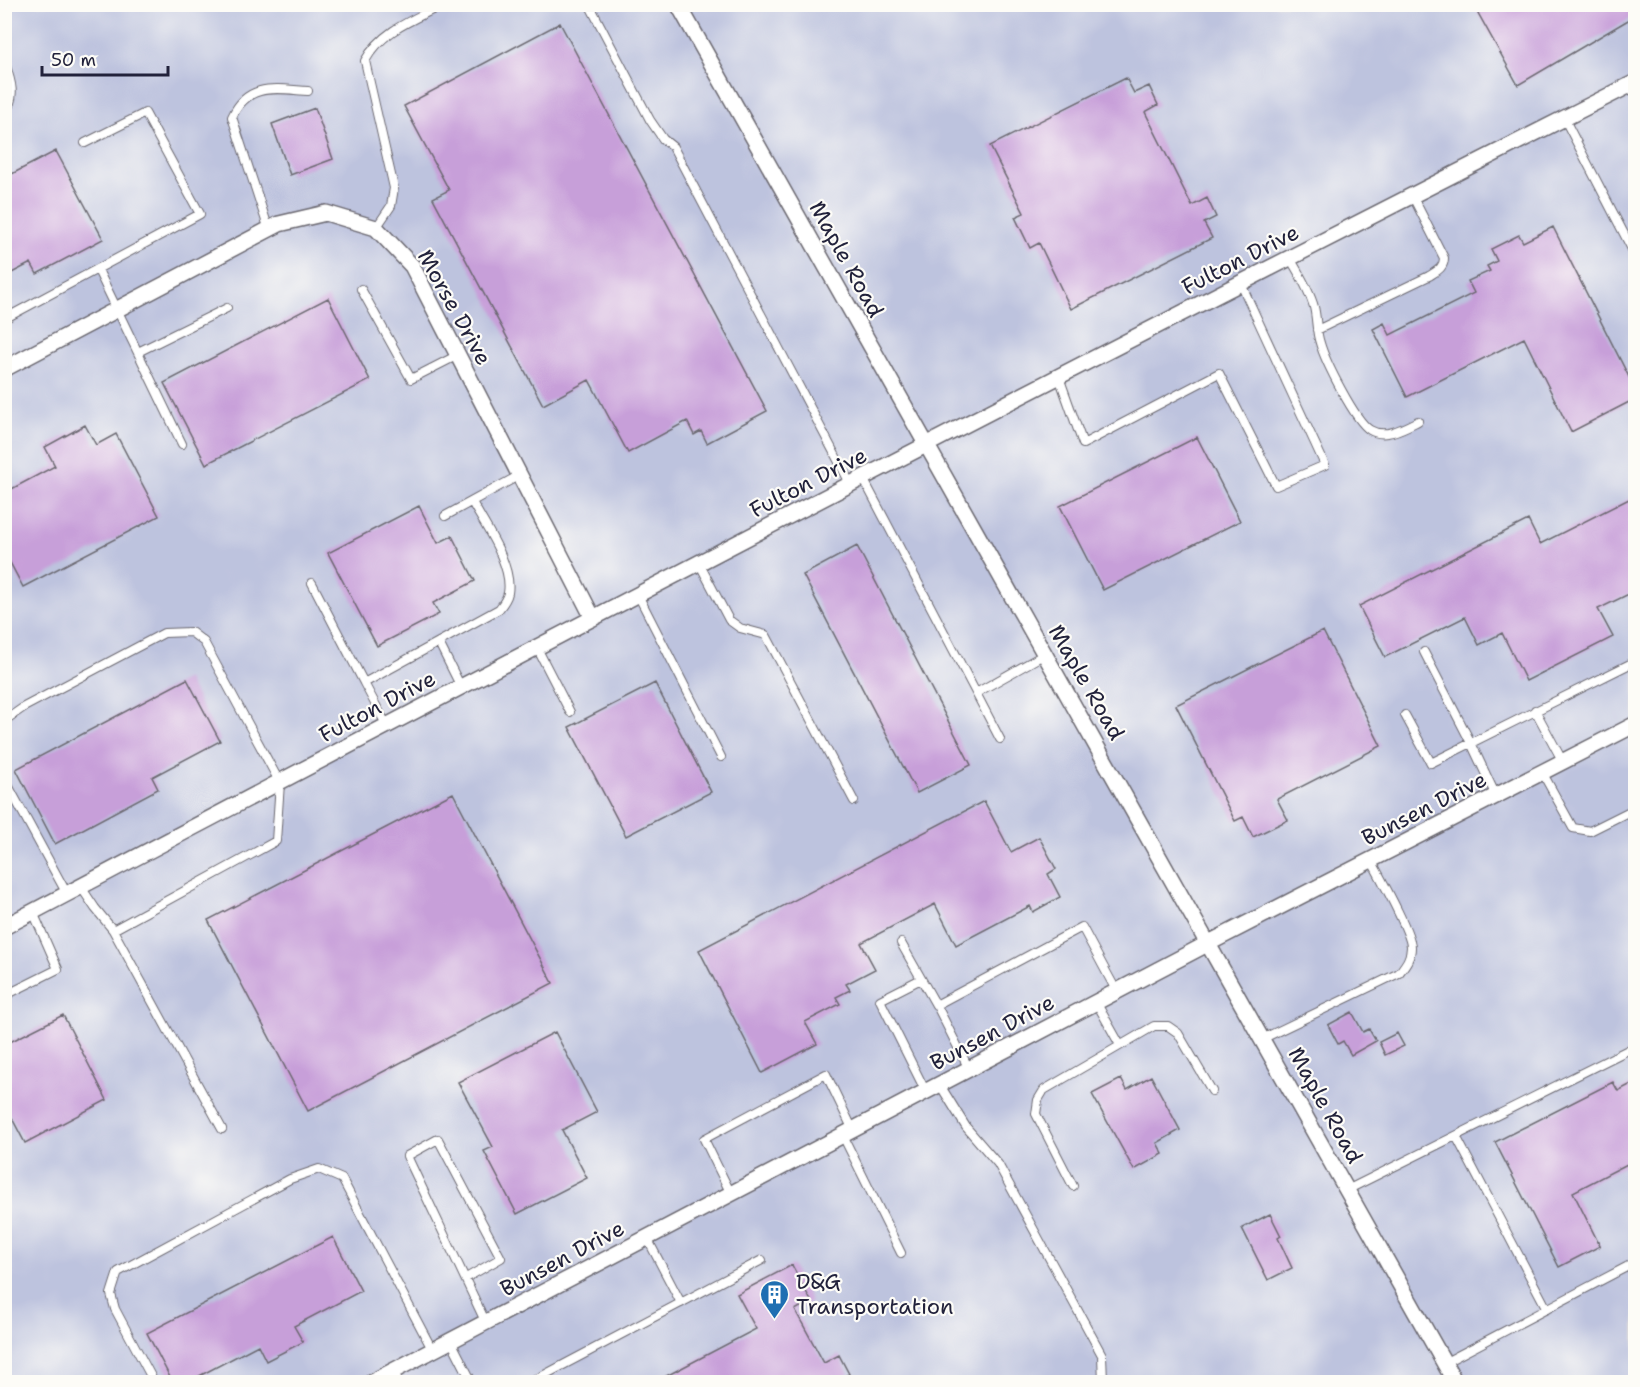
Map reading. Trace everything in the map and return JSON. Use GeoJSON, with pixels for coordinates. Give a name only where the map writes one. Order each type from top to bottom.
{"type":"FeatureCollection","features":[{"type":"Feature","properties":{"kind":"street","name":"Maple Road"},"geometry":{"type":"LineString","coordinates":[[678,4],[1455,1383]]}},
{"type":"Feature","properties":{"kind":"street","name":"Fulton Drive"},"geometry":{"type":"LineString","coordinates":[[4,927],[699,563],[1635,82]]}},
{"type":"Feature","properties":{"kind":"street","name":"Morse Drive"},"geometry":{"type":"LineString","coordinates":[[4,369],[279,224],[327,213],[376,228],[412,266],[593,618]]}},
{"type":"Feature","properties":{"kind":"street","name":"Bunsen Drive"},"geometry":{"type":"LineString","coordinates":[[372,1383],[396,1377],[451,1341],[1209,943],[1635,724]]}},
{"type":"Feature","properties":{"kind":"lane"},"geometry":{"type":"LineString","coordinates":[[376,228],[392,206],[394,188],[366,61],[373,47],[388,33],[444,4]]}},
{"type":"Feature","properties":{"kind":"lane"},"geometry":{"type":"LineString","coordinates":[[589,4],[650,120],[663,139],[673,147],[1000,739]]}},
{"type":"Feature","properties":{"kind":"lane"},"geometry":{"type":"LineString","coordinates":[[4,61],[13,87],[8,110],[4,113]]}},
{"type":"Feature","properties":{"kind":"lane"},"geometry":{"type":"LineString","coordinates":[[269,230],[232,117],[241,101],[256,91],[277,88],[308,91]]}},
{"type":"Feature","properties":{"kind":"lane"},"geometry":{"type":"LineString","coordinates":[[4,319],[200,214],[145,113],[85,143]]}},
{"type":"Feature","properties":{"kind":"lane"},"geometry":{"type":"LineString","coordinates":[[1564,118],[1635,257]]}},
{"type":"Feature","properties":{"kind":"lane"},"geometry":{"type":"LineString","coordinates":[[1317,330],[1441,268],[1444,258],[1412,195]]}},
{"type":"Feature","properties":{"kind":"lane"},"geometry":{"type":"LineString","coordinates":[[1290,258],[1306,285],[1314,307],[1319,342],[1356,413],[1370,429],[1381,433],[1401,430],[1418,421]]}},
{"type":"Feature","properties":{"kind":"lane"},"geometry":{"type":"LineString","coordinates":[[98,270],[182,444]]}},
{"type":"Feature","properties":{"kind":"lane"},"geometry":{"type":"LineString","coordinates":[[1059,377],[1083,444],[1219,373],[1276,486],[1325,465],[1240,284]]}},
{"type":"Feature","properties":{"kind":"lane"},"geometry":{"type":"LineString","coordinates":[[362,289],[411,379],[458,354]]}},
{"type":"Feature","properties":{"kind":"lane"},"geometry":{"type":"LineString","coordinates":[[138,352],[227,308]]}},
{"type":"Feature","properties":{"kind":"lane"},"geometry":{"type":"LineString","coordinates":[[445,516],[520,475]]}},
{"type":"Feature","properties":{"kind":"lane"},"geometry":{"type":"LineString","coordinates":[[364,683],[499,609],[508,596],[507,568],[472,502]]}},
{"type":"Feature","properties":{"kind":"lane"},"geometry":{"type":"LineString","coordinates":[[699,563],[729,620],[740,628],[766,635],[854,801]]}},
{"type":"Feature","properties":{"kind":"lane"},"geometry":{"type":"LineString","coordinates":[[312,583],[387,726]]}},
{"type":"Feature","properties":{"kind":"lane"},"geometry":{"type":"LineString","coordinates":[[638,595],[722,757]]}},
{"type":"Feature","properties":{"kind":"lane"},"geometry":{"type":"LineString","coordinates":[[4,721],[24,707],[165,633],[191,632],[204,642],[280,783],[276,841],[113,930]]}},
{"type":"Feature","properties":{"kind":"lane"},"geometry":{"type":"LineString","coordinates":[[440,643],[462,687]]}},
{"type":"Feature","properties":{"kind":"lane"},"geometry":{"type":"LineString","coordinates":[[537,648],[570,712]]}},
{"type":"Feature","properties":{"kind":"lane"},"geometry":{"type":"LineString","coordinates":[[1424,652],[1496,796]]}},
{"type":"Feature","properties":{"kind":"lane"},"geometry":{"type":"LineString","coordinates":[[976,693],[1045,654]]}},
{"type":"Feature","properties":{"kind":"lane"},"geometry":{"type":"LineString","coordinates":[[1405,715],[1431,764],[1635,661]]}},
{"type":"Feature","properties":{"kind":"lane"},"geometry":{"type":"LineString","coordinates":[[1535,710],[1563,762]]}},
{"type":"Feature","properties":{"kind":"lane"},"geometry":{"type":"LineString","coordinates":[[1542,772],[1573,828],[1590,831],[1635,808]]}},
{"type":"Feature","properties":{"kind":"lane"},"geometry":{"type":"LineString","coordinates":[[4,778],[67,894]]}},
{"type":"Feature","properties":{"kind":"lane"},"geometry":{"type":"LineString","coordinates":[[1263,1039],[1399,973],[1409,960],[1412,946],[1407,932],[1371,860]]}},
{"type":"Feature","properties":{"kind":"lane"},"geometry":{"type":"LineString","coordinates":[[81,887],[113,930],[222,1129]]}},
{"type":"Feature","properties":{"kind":"lane"},"geometry":{"type":"LineString","coordinates":[[4,996],[58,969],[33,912]]}},
{"type":"Feature","properties":{"kind":"lane"},"geometry":{"type":"LineString","coordinates":[[935,1002],[936,1005],[1082,927],[1117,992]]}},
{"type":"Feature","properties":{"kind":"lane"},"geometry":{"type":"LineString","coordinates":[[901,943],[935,1002],[969,1070]]}},
{"type":"Feature","properties":{"kind":"lane"},"geometry":{"type":"LineString","coordinates":[[921,979],[880,1000],[933,1088],[998,1164],[1101,1355],[1103,1383]]}},
{"type":"Feature","properties":{"kind":"lane"},"geometry":{"type":"LineString","coordinates":[[1096,1002],[1120,1045]]}},
{"type":"Feature","properties":{"kind":"lane"},"geometry":{"type":"LineString","coordinates":[[1073,1186],[1036,1114],[1038,1100],[1044,1090],[1154,1026],[1168,1026],[1178,1033],[1212,1090]]}},
{"type":"Feature","properties":{"kind":"lane"},"geometry":{"type":"LineString","coordinates":[[1347,1190],[1635,1046]]}},
{"type":"Feature","properties":{"kind":"lane"},"geometry":{"type":"LineString","coordinates":[[731,1194],[704,1139],[826,1074],[848,1133],[901,1253]]}},
{"type":"Feature","properties":{"kind":"lane"},"geometry":{"type":"LineString","coordinates":[[1456,1136],[1547,1309]]}},
{"type":"Feature","properties":{"kind":"lane"},"geometry":{"type":"LineString","coordinates":[[466,1278],[501,1258],[438,1139],[407,1156],[486,1323]]}},
{"type":"Feature","properties":{"kind":"lane"},"geometry":{"type":"LineString","coordinates":[[154,1383],[115,1309],[111,1294],[118,1272],[290,1179],[319,1169],[342,1179],[433,1351]]}},
{"type":"Feature","properties":{"kind":"lane"},"geometry":{"type":"LineString","coordinates":[[647,1238],[681,1303]]}},
{"type":"Feature","properties":{"kind":"lane"},"geometry":{"type":"LineString","coordinates":[[531,1383],[762,1260]]}},
{"type":"Feature","properties":{"kind":"lane"},"geometry":{"type":"LineString","coordinates":[[1444,1362],[1635,1262]]}},
{"type":"Feature","properties":{"kind":"lane"},"geometry":{"type":"LineString","coordinates":[[451,1341],[472,1383]]}},
{"type":"Feature","properties":{"kind":"shaded area"},"geometry":{"type":"Polygon","coordinates":[[[5,5],[1635,5],[1635,1382],[5,1382],[5,5]]]}},
{"type":"Feature","properties":{"kind":"building"},"geometry":{"type":"Polygon","coordinates":[[[1473,4],[1635,4],[1635,16],[1518,85],[1473,4]]]}},
{"type":"Feature","properties":{"kind":"building"},"geometry":{"type":"Polygon","coordinates":[[[560,23],[767,411],[707,443],[701,431],[694,435],[687,421],[628,453],[589,380],[543,405],[433,198],[449,190],[404,106],[560,23]]]}},
{"type":"Feature","properties":{"kind":"building"},"geometry":{"type":"Polygon","coordinates":[[[1126,78],[1134,93],[1149,86],[1158,105],[1145,112],[1192,206],[1207,198],[1216,217],[1204,223],[1212,238],[1071,309],[1039,243],[1030,248],[1015,217],[1024,213],[990,146],[1126,78]]]}},
{"type":"Feature","properties":{"kind":"building"},"geometry":{"type":"Polygon","coordinates":[[[315,108],[333,159],[290,175],[272,124],[315,108]]]}},
{"type":"Feature","properties":{"kind":"building"},"geometry":{"type":"Polygon","coordinates":[[[56,151],[103,239],[37,274],[31,263],[4,277],[4,178],[56,151]]]}},
{"type":"Feature","properties":{"kind":"building"},"geometry":{"type":"Polygon","coordinates":[[[1553,227],[1635,389],[1635,399],[1571,432],[1524,338],[1407,397],[1373,329],[1384,323],[1390,335],[1474,293],[1468,281],[1490,271],[1487,266],[1497,261],[1491,249],[1519,235],[1523,242],[1553,227]]]}},
{"type":"Feature","properties":{"kind":"building"},"geometry":{"type":"Polygon","coordinates":[[[328,298],[370,380],[206,464],[164,383],[328,298]]]}},
{"type":"Feature","properties":{"kind":"building"},"geometry":{"type":"Polygon","coordinates":[[[85,425],[96,445],[116,434],[159,516],[23,587],[4,551],[4,493],[55,466],[45,447],[85,425]]]}},
{"type":"Feature","properties":{"kind":"building"},"geometry":{"type":"Polygon","coordinates":[[[1197,437],[1240,521],[1103,590],[1060,506],[1197,437]]]}},
{"type":"Feature","properties":{"kind":"building"},"geometry":{"type":"Polygon","coordinates":[[[1635,496],[1635,591],[1598,609],[1613,637],[1526,681],[1502,633],[1479,645],[1465,617],[1385,657],[1359,606],[1528,520],[1540,544],[1635,496]]]}},
{"type":"Feature","properties":{"kind":"building"},"geometry":{"type":"Polygon","coordinates":[[[419,506],[438,543],[452,536],[475,581],[433,603],[439,614],[377,646],[328,553],[419,506]]]}},
{"type":"Feature","properties":{"kind":"building"},"geometry":{"type":"Polygon","coordinates":[[[857,546],[971,765],[917,793],[803,575],[857,546]]]}},
{"type":"Feature","properties":{"kind":"building"},"geometry":{"type":"Polygon","coordinates":[[[1323,631],[1381,746],[1277,799],[1288,820],[1253,837],[1243,817],[1235,821],[1176,705],[1323,631]]]}},
{"type":"Feature","properties":{"kind":"building"},"geometry":{"type":"Polygon","coordinates":[[[187,679],[220,741],[152,777],[158,789],[55,844],[16,769],[187,679]]]}},
{"type":"Feature","properties":{"kind":"building"},"geometry":{"type":"Polygon","coordinates":[[[655,683],[711,792],[626,836],[569,727],[655,683]]]}},
{"type":"Feature","properties":{"kind":"building"},"geometry":{"type":"Polygon","coordinates":[[[453,793],[553,983],[308,1111],[208,920],[453,793]]]}},
{"type":"Feature","properties":{"kind":"building"},"geometry":{"type":"Polygon","coordinates":[[[984,801],[1011,852],[1039,837],[1056,869],[1048,874],[1060,897],[1033,912],[1030,906],[956,945],[935,904],[861,943],[875,969],[846,984],[850,990],[836,997],[840,1004],[805,1022],[817,1044],[762,1073],[699,950],[984,801]]]}},
{"type":"Feature","properties":{"kind":"building"},"geometry":{"type":"Polygon","coordinates":[[[1352,1012],[1363,1032],[1369,1029],[1376,1041],[1351,1055],[1343,1041],[1338,1044],[1328,1025],[1352,1012]]]}},
{"type":"Feature","properties":{"kind":"building"},"geometry":{"type":"Polygon","coordinates":[[[63,1015],[107,1100],[25,1143],[4,1103],[4,1045],[63,1015]]]}},
{"type":"Feature","properties":{"kind":"building"},"geometry":{"type":"Polygon","coordinates":[[[555,1032],[597,1112],[562,1130],[587,1178],[517,1214],[484,1151],[493,1147],[458,1082],[555,1032]]]}},
{"type":"Feature","properties":{"kind":"building"},"geometry":{"type":"Polygon","coordinates":[[[1397,1033],[1404,1046],[1385,1055],[1379,1042],[1397,1033]]]}},
{"type":"Feature","properties":{"kind":"building"},"geometry":{"type":"Polygon","coordinates":[[[1151,1076],[1180,1130],[1157,1143],[1163,1154],[1134,1170],[1092,1094],[1121,1079],[1127,1090],[1151,1076]]]}},
{"type":"Feature","properties":{"kind":"building"},"geometry":{"type":"Polygon","coordinates":[[[1613,1082],[1618,1091],[1635,1082],[1635,1160],[1573,1192],[1600,1246],[1559,1267],[1495,1142],[1613,1082]]]}},
{"type":"Feature","properties":{"kind":"building"},"geometry":{"type":"Polygon","coordinates":[[[1270,1214],[1281,1236],[1278,1238],[1292,1268],[1268,1280],[1242,1228],[1270,1214]]]}},
{"type":"Feature","properties":{"kind":"building"},"geometry":{"type":"Polygon","coordinates":[[[333,1237],[361,1291],[294,1326],[303,1342],[266,1361],[258,1345],[186,1383],[173,1383],[147,1333],[333,1237]]]}},
{"type":"Feature","properties":{"kind":"building","name":"D&G Transportation"},"geometry":{"type":"Polygon","coordinates":[[[792,1265],[811,1301],[795,1310],[824,1363],[839,1355],[849,1374],[832,1383],[653,1383],[756,1329],[737,1294],[792,1265]]]}},
{"type":"Feature","properties":{"kind":"place","name":"D&G Transportation"},"geometry":{"type":"Point","coordinates":[775,1320]}}]}
